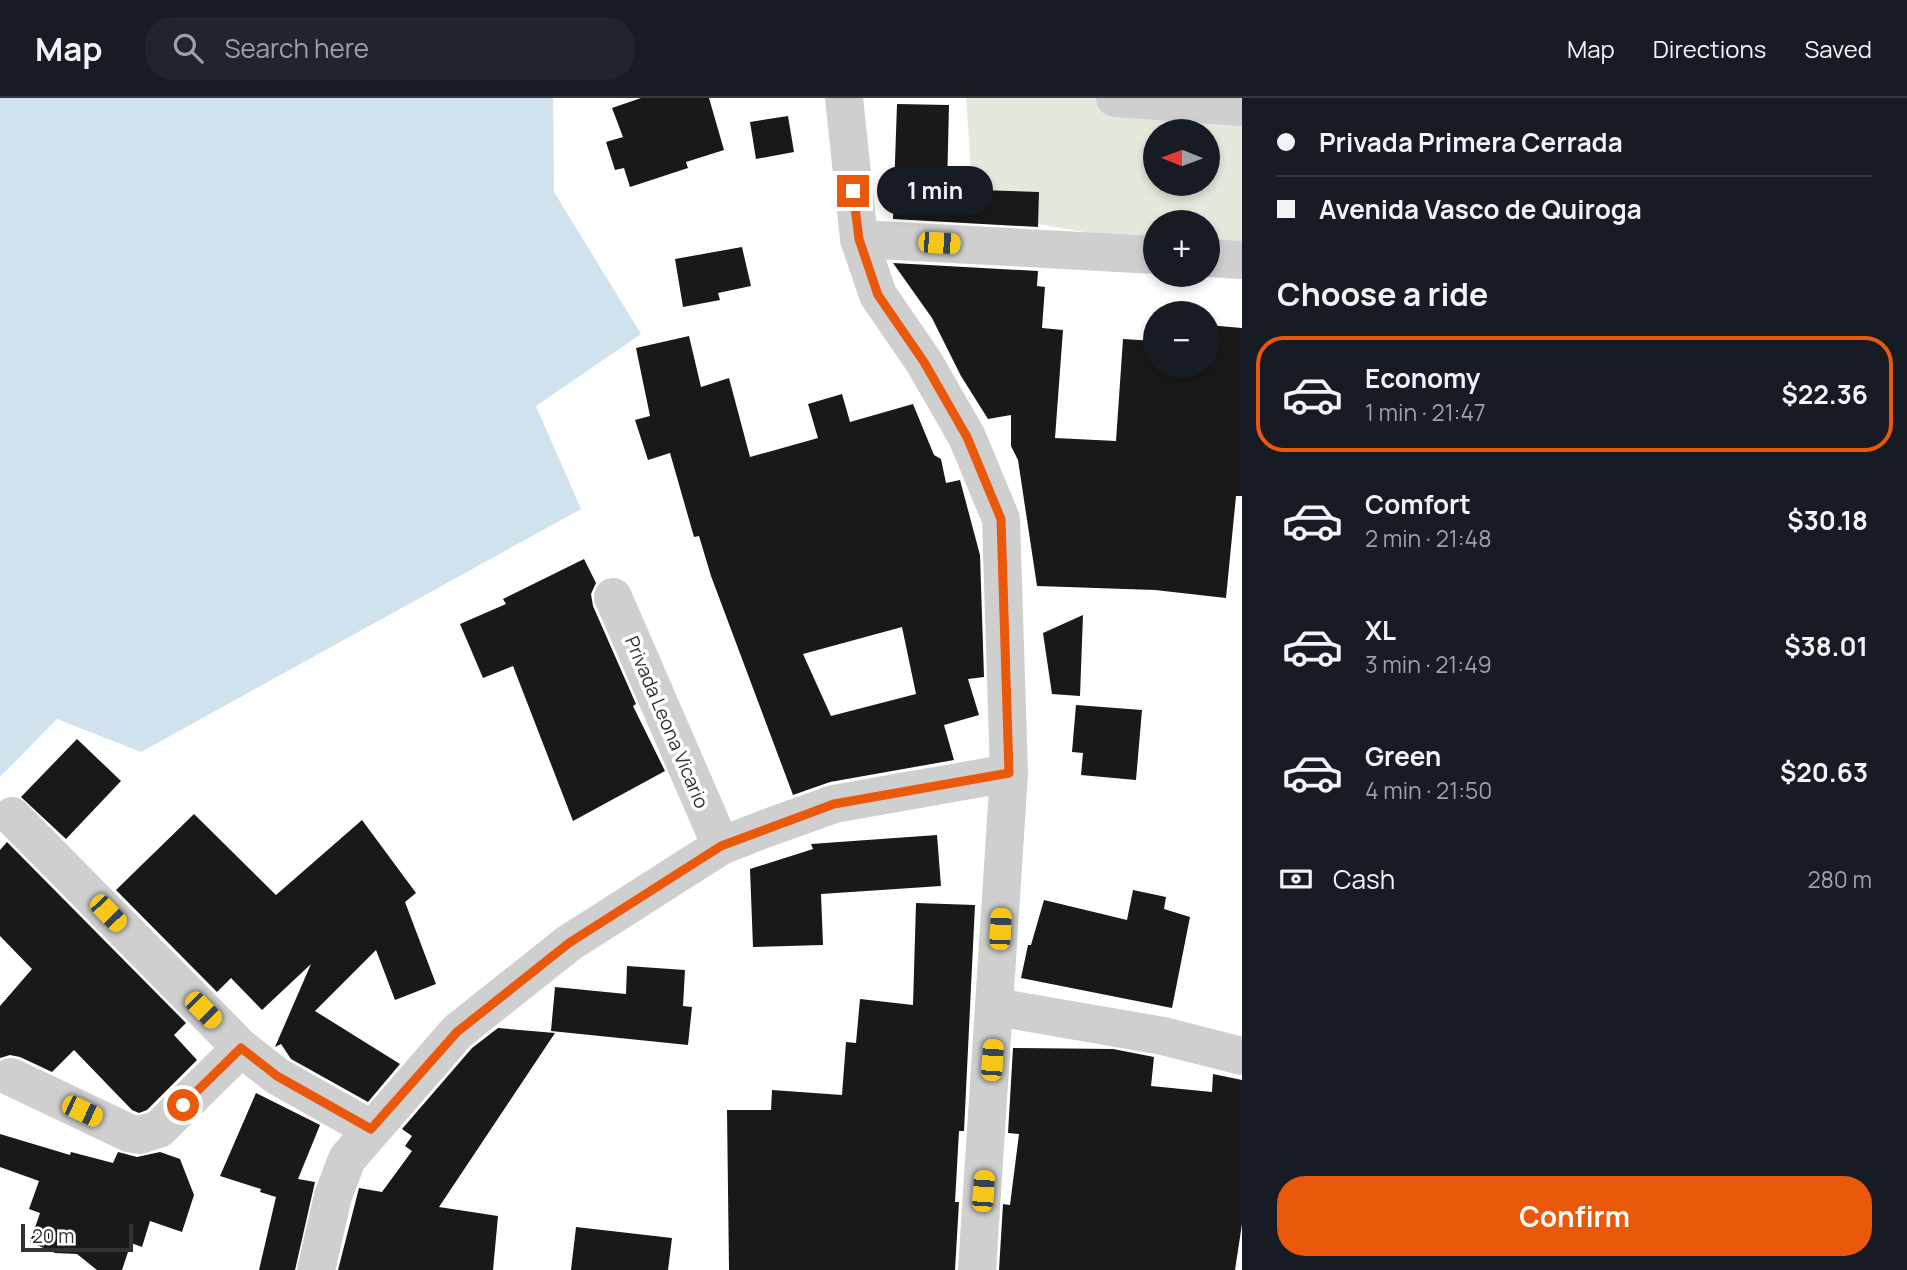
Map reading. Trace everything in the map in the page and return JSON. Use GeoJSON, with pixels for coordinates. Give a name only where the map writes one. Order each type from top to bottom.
{"type":"FeatureCollection","features":[{"type":"Feature","properties":{"kind":"street"},"geometry":{"type":"LineString","coordinates":[[844,98],[859,239],[878,295],[924,362],[967,437],[1001,519],[1009,773],[977,1270]]}},
{"type":"Feature","properties":{"kind":"street"},"geometry":{"type":"LineString","coordinates":[[1115,98],[1242,107]]}},
{"type":"Feature","properties":{"kind":"street"},"geometry":{"type":"LineString","coordinates":[[859,239],[1143,254]]}},
{"type":"Feature","properties":{"kind":"street"},"geometry":{"type":"LineString","coordinates":[[1220,259],[1242,260]]}},
{"type":"Feature","properties":{"kind":"street","name":"Privada Leona Vicario"},"geometry":{"type":"LineString","coordinates":[[613,597],[721,846]]}},
{"type":"Feature","properties":{"kind":"street"},"geometry":{"type":"LineString","coordinates":[[316,1270],[333,1196],[347,1159],[457,1032],[569,943],[721,846],[834,804],[1009,773]]}},
{"type":"Feature","properties":{"kind":"street"},"geometry":{"type":"LineString","coordinates":[[12,816],[241,1048],[277,1076],[371,1129]]}},
{"type":"Feature","properties":{"kind":"street"},"geometry":{"type":"LineString","coordinates":[[996,1007],[1163,1036],[1242,1056]]}},
{"type":"Feature","properties":{"kind":"street"},"geometry":{"type":"LineString","coordinates":[[11,1077],[129,1133],[140,1135],[159,1129],[241,1048]]}},
{"type":"Feature","properties":{"kind":"shaded area"},"geometry":{"type":"Polygon","coordinates":[[[966,98],[1242,98],[1242,259],[1220,255],[1220,210],[1143,210],[1143,242],[974,213],[966,98]]]}},
{"type":"Feature","properties":{"kind":"water"},"geometry":{"type":"Polygon","coordinates":[[[0,98],[553,98],[554,192],[641,334],[536,406],[581,509],[141,752],[57,719],[0,777],[0,98]]]}},
{"type":"Feature","properties":{"kind":"building"},"geometry":{"type":"Polygon","coordinates":[[[641,98],[709,98],[724,150],[686,162],[688,168],[630,187],[624,168],[615,170],[606,142],[623,137],[612,108],[641,98]]]}},
{"type":"Feature","properties":{"kind":"building"},"geometry":{"type":"Polygon","coordinates":[[[897,104],[949,105],[947,189],[1039,192],[1038,227],[893,219],[897,104]]]}},
{"type":"Feature","properties":{"kind":"building"},"geometry":{"type":"Polygon","coordinates":[[[788,116],[794,152],[756,159],[750,122],[788,116]]]}},
{"type":"Feature","properties":{"kind":"building"},"geometry":{"type":"Polygon","coordinates":[[[742,247],[751,286],[718,293],[720,300],[683,307],[675,259],[742,247]]]}},
{"type":"Feature","properties":{"kind":"building"},"geometry":{"type":"Polygon","coordinates":[[[893,263],[1038,271],[1037,286],[1045,287],[1042,328],[1063,330],[1055,438],[1116,441],[1123,339],[1143,340],[1143,378],[1220,378],[1220,326],[1242,328],[1242,496],[1236,496],[1226,598],[1155,590],[1037,586],[1018,460],[1011,446],[1011,415],[988,419],[961,376],[932,318],[893,263]]]}},
{"type":"Feature","properties":{"kind":"building"},"geometry":{"type":"Polygon","coordinates":[[[689,336],[701,387],[729,378],[750,457],[818,438],[808,404],[842,394],[850,422],[913,404],[934,455],[941,459],[946,483],[960,480],[980,555],[984,677],[968,679],[979,715],[944,725],[954,760],[830,782],[793,795],[711,576],[699,536],[694,537],[670,453],[648,460],[635,420],[650,416],[636,348],[689,336]],[[902,627],[803,654],[831,716],[916,694],[902,627]]]}},
{"type":"Feature","properties":{"kind":"building"},"geometry":{"type":"Polygon","coordinates":[[[584,559],[596,583],[591,594],[593,606],[636,704],[633,706],[665,771],[573,821],[513,666],[483,678],[460,624],[506,604],[503,599],[584,559]]]}},
{"type":"Feature","properties":{"kind":"building"},"geometry":{"type":"Polygon","coordinates":[[[1083,615],[1080,696],[1052,694],[1043,633],[1083,615]]]}},
{"type":"Feature","properties":{"kind":"building"},"geometry":{"type":"Polygon","coordinates":[[[1076,705],[1142,710],[1136,780],[1081,775],[1083,753],[1072,752],[1076,705]]]}},
{"type":"Feature","properties":{"kind":"building"},"geometry":{"type":"Polygon","coordinates":[[[77,739],[121,781],[66,839],[21,797],[77,739]]]}},
{"type":"Feature","properties":{"kind":"building"},"geometry":{"type":"Polygon","coordinates":[[[194,814],[276,895],[362,820],[416,893],[405,902],[436,984],[395,1000],[376,950],[315,1011],[400,1064],[368,1102],[291,1059],[281,1044],[275,1047],[311,964],[262,1010],[231,978],[217,992],[116,890],[194,814]]]}},
{"type":"Feature","properties":{"kind":"building"},"geometry":{"type":"Polygon","coordinates":[[[937,835],[941,886],[821,894],[823,945],[753,947],[750,869],[813,849],[811,844],[937,835]]]}},
{"type":"Feature","properties":{"kind":"building"},"geometry":{"type":"Polygon","coordinates":[[[7,842],[186,1023],[174,1035],[197,1060],[147,1110],[139,1113],[132,1110],[74,1050],[52,1072],[20,1057],[10,1055],[0,1058],[0,1006],[32,969],[0,936],[0,850],[7,842]]]}},
{"type":"Feature","properties":{"kind":"building"},"geometry":{"type":"Polygon","coordinates":[[[1133,890],[1166,897],[1164,909],[1190,917],[1172,1008],[1021,978],[1028,945],[1031,945],[1044,900],[1127,920],[1133,890]]]}},
{"type":"Feature","properties":{"kind":"building"},"geometry":{"type":"Polygon","coordinates":[[[916,903],[975,905],[964,1131],[959,1131],[955,1202],[959,1202],[955,1270],[729,1270],[727,1110],[771,1110],[772,1090],[842,1095],[846,1042],[856,1043],[860,999],[913,1005],[916,903]]]}},
{"type":"Feature","properties":{"kind":"building"},"geometry":{"type":"Polygon","coordinates":[[[627,966],[685,970],[683,1006],[692,1007],[688,1045],[551,1031],[555,987],[626,994],[627,966]]]}},
{"type":"Feature","properties":{"kind":"building"},"geometry":{"type":"Polygon","coordinates":[[[498,1028],[555,1033],[439,1207],[498,1216],[493,1270],[338,1270],[359,1188],[382,1192],[412,1151],[405,1146],[412,1136],[402,1129],[472,1048],[498,1028]]]}},
{"type":"Feature","properties":{"kind":"building"},"geometry":{"type":"Polygon","coordinates":[[[1013,1048],[1113,1049],[1154,1057],[1151,1086],[1212,1092],[1213,1074],[1242,1080],[1242,1224],[1235,1270],[999,1270],[1003,1204],[1010,1205],[1019,1134],[1008,1133],[1013,1048]]]}},
{"type":"Feature","properties":{"kind":"building"},"geometry":{"type":"Polygon","coordinates":[[[256,1093],[320,1125],[298,1179],[315,1182],[295,1270],[259,1270],[276,1197],[260,1192],[261,1189],[220,1176],[256,1093]]]}},
{"type":"Feature","properties":{"kind":"building"},"geometry":{"type":"Polygon","coordinates":[[[0,1134],[70,1155],[71,1152],[113,1163],[118,1152],[137,1157],[160,1152],[180,1159],[194,1195],[182,1232],[150,1221],[142,1247],[131,1243],[122,1270],[97,1270],[77,1254],[55,1253],[30,1242],[40,1213],[29,1209],[39,1181],[0,1167],[0,1134]]]}},
{"type":"Feature","properties":{"kind":"building"},"geometry":{"type":"Polygon","coordinates":[[[576,1227],[672,1238],[668,1270],[571,1270],[576,1227]]]}},
{"type":"Feature","properties":{"kind":"route"},"geometry":{"type":"LineString","coordinates":[[183,1105],[241,1048],[277,1076],[371,1129],[457,1032],[569,943],[721,846],[834,804],[1009,773],[1001,519],[967,437],[924,362],[878,295],[859,239],[853,191]]}}]}
